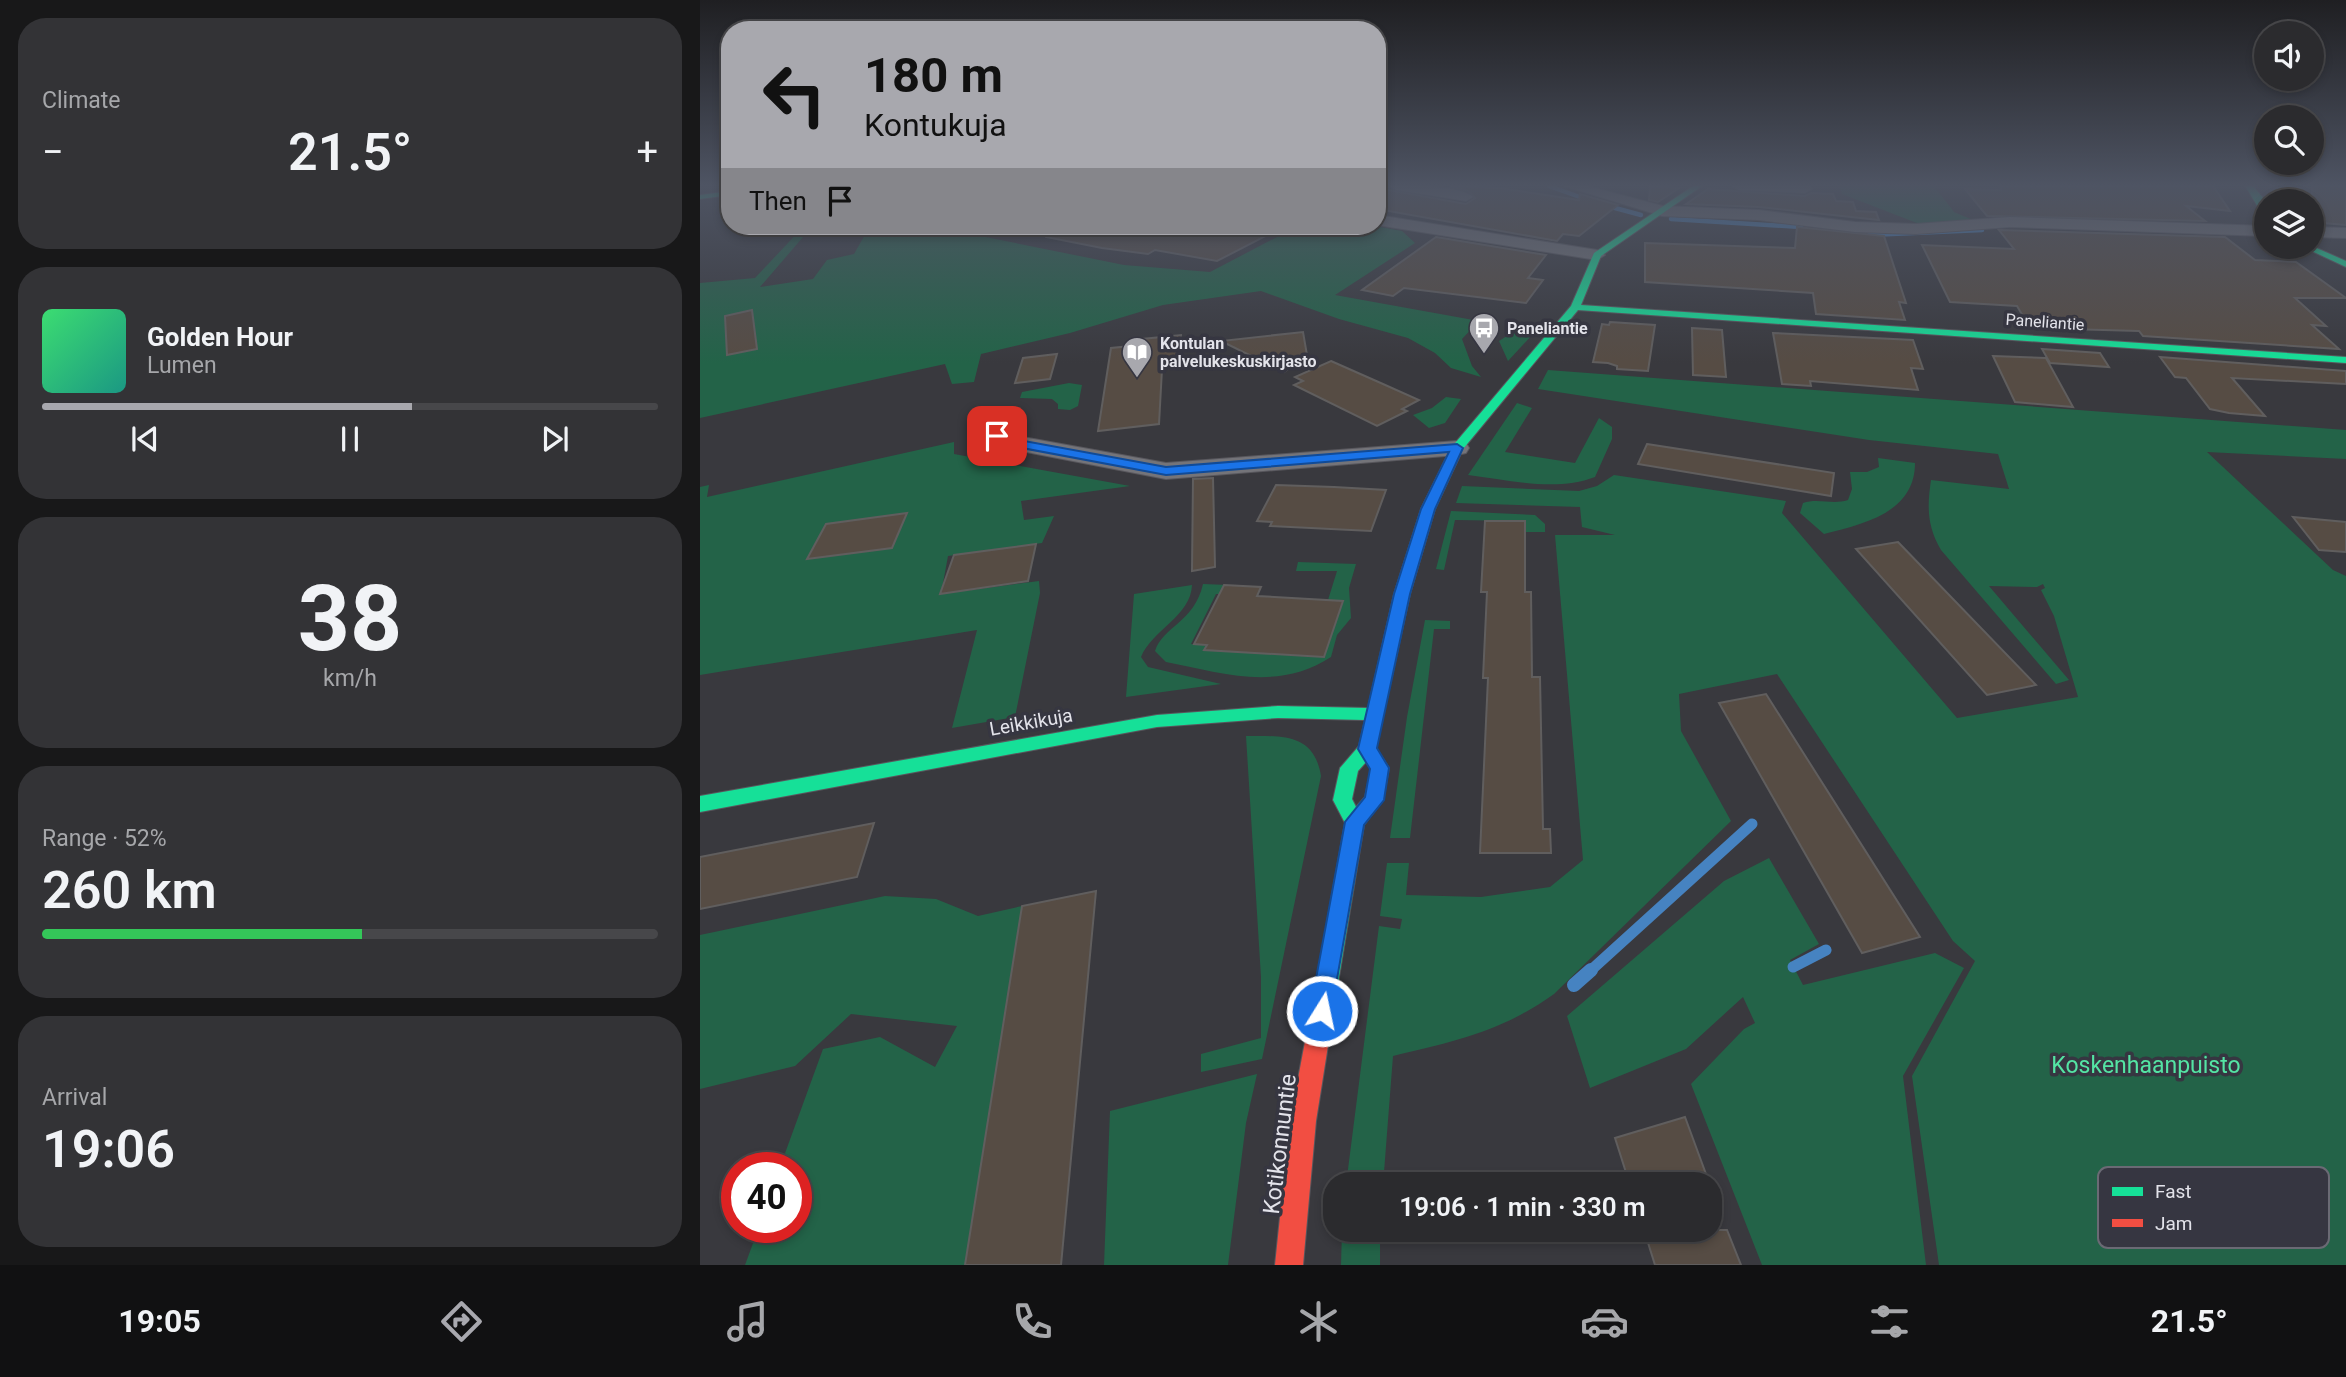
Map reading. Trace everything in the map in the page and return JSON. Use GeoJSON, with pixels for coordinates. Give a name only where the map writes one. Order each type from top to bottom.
{"type":"FeatureCollection","features":[{"type":"Feature","properties":{"kind":"street"},"geometry":{"type":"LineString","coordinates":[[1534,245],[1597,255],[1612,245]]}},
{"type":"Feature","properties":{"kind":"street"},"geometry":{"type":"LineString","coordinates":[[2324,254],[2346,264]]}},
{"type":"Feature","properties":{"kind":"street","name":"Kotikonnuntie"},"geometry":{"type":"LineString","coordinates":[[1355,822],[1342,800],[1349,768],[1367,749],[1402,594],[1428,509],[1457,448],[1575,307],[1597,255]]}},
{"type":"Feature","properties":{"kind":"street","name":"Paneliantie"},"geometry":{"type":"LineString","coordinates":[[1575,307],[2346,360]]}},
{"type":"Feature","properties":{"kind":"street"},"geometry":{"type":"LineString","coordinates":[[997,436],[1010,442],[1166,471],[1457,448]]}},
{"type":"Feature","properties":{"kind":"street","name":"Leikkikuja"},"geometry":{"type":"LineString","coordinates":[[700,804],[1157,721],[1278,712],[1374,714]]}},
{"type":"Feature","properties":{"kind":"street","name":"Kotikonnuntie"},"geometry":{"type":"LineString","coordinates":[[1289,1265],[1303,1121],[1355,822],[1374,800],[1380,768],[1367,749]]}},
{"type":"Feature","properties":{"kind":"green space"},"geometry":{"type":"Polygon","coordinates":[[[786,245],[796,245],[760,287],[813,279],[827,260],[854,254],[859,245],[1025,245],[1124,265],[1210,272],[1262,245],[1412,245],[1335,295],[1479,321],[1462,339],[1472,366],[1481,377],[1451,368],[1435,353],[1408,338],[1339,319],[1261,291],[1163,305],[1070,333],[981,354],[974,382],[952,384],[945,364],[700,418],[700,283],[755,278],[786,245]]]}},
{"type":"Feature","properties":{"kind":"green space"},"geometry":{"type":"Polygon","coordinates":[[[1510,334],[1533,334],[1508,361],[1499,341],[1510,334]]]}},
{"type":"Feature","properties":{"kind":"green space","name":"Koskenhaanpuisto"},"geometry":{"type":"Polygon","coordinates":[[[1548,370],[2346,430],[2346,459],[2207,452],[2333,570],[2346,576],[2346,1265],[1939,1265],[1912,1076],[1975,961],[1953,941],[1777,674],[1679,694],[1681,731],[1731,821],[1554,994],[1515,1018],[1477,1034],[1393,1056],[1384,1172],[1348,1172],[1379,926],[1400,929],[1402,919],[1380,916],[1387,863],[1409,863],[1406,895],[1481,897],[1550,887],[1583,860],[1555,535],[1615,535],[1582,527],[1580,507],[1456,503],[1462,486],[1579,491],[1597,486],[1614,475],[1786,501],[1782,513],[1957,718],[2078,697],[2054,616],[2041,590],[2045,588],[2043,584],[2037,587],[1989,586],[2069,680],[2056,684],[1941,550],[1933,533],[1929,508],[1931,480],[2009,489],[1998,454],[1869,440],[1538,389],[1548,370]]]}},
{"type":"Feature","properties":{"kind":"green space"},"geometry":{"type":"Polygon","coordinates":[[[1069,383],[1082,385],[1078,406],[1070,410],[1058,409],[1058,404],[1052,399],[1020,398],[1022,392],[1069,383]]]}},
{"type":"Feature","properties":{"kind":"green space"},"geometry":{"type":"Polygon","coordinates":[[[1446,397],[1461,399],[1445,423],[1429,428],[1413,415],[1432,408],[1446,397]]]}},
{"type":"Feature","properties":{"kind":"green space"},"geometry":{"type":"Polygon","coordinates":[[[1517,403],[1532,408],[1505,452],[1575,463],[1599,418],[1612,427],[1612,439],[1595,477],[1564,484],[1548,484],[1468,475],[1517,403]]]}},
{"type":"Feature","properties":{"kind":"green space"},"geometry":{"type":"Polygon","coordinates":[[[954,442],[954,454],[1130,486],[1021,501],[1024,520],[1054,516],[1042,543],[948,556],[941,594],[1039,581],[1040,593],[1015,717],[952,728],[977,630],[700,675],[700,487],[709,485],[707,497],[954,442]]]}},
{"type":"Feature","properties":{"kind":"green space"},"geometry":{"type":"Polygon","coordinates":[[[1878,458],[1915,463],[1913,480],[1906,494],[1884,514],[1855,526],[1824,534],[1800,513],[1803,503],[1848,500],[1852,489],[1850,472],[1867,472],[1879,467],[1878,458]]]}},
{"type":"Feature","properties":{"kind":"green space"},"geometry":{"type":"Polygon","coordinates":[[[1451,511],[1535,515],[1545,524],[1545,532],[1525,532],[1525,521],[1455,520],[1444,570],[1436,569],[1451,511]]]}},
{"type":"Feature","properties":{"kind":"green space"},"geometry":{"type":"Polygon","coordinates":[[[1298,562],[1356,564],[1349,588],[1351,618],[1337,635],[1331,657],[1311,668],[1290,674],[1250,677],[1166,662],[1155,651],[1165,635],[1193,607],[1203,584],[1228,585],[1223,594],[1216,594],[1191,644],[1323,657],[1343,602],[1328,600],[1337,571],[1296,571],[1298,562]]]}},
{"type":"Feature","properties":{"kind":"green space"},"geometry":{"type":"Polygon","coordinates":[[[1192,585],[1185,606],[1146,647],[1141,657],[1148,667],[1221,684],[1126,697],[1134,594],[1192,585]]]}},
{"type":"Feature","properties":{"kind":"green space"},"geometry":{"type":"Polygon","coordinates":[[[1425,620],[1450,621],[1450,629],[1434,629],[1410,838],[1390,838],[1407,717],[1425,620]]]}},
{"type":"Feature","properties":{"kind":"green space"},"geometry":{"type":"Polygon","coordinates":[[[1246,736],[1284,737],[1304,744],[1317,762],[1321,776],[1262,1059],[1201,1072],[1201,1054],[1261,1038],[1261,977],[1246,736]]]}},
{"type":"Feature","properties":{"kind":"green space"},"geometry":{"type":"Polygon","coordinates":[[[1769,858],[1819,944],[1790,960],[1803,985],[1935,953],[1964,968],[1903,1076],[1926,1265],[1762,1265],[1691,1084],[1744,1029],[1755,1023],[1743,997],[1686,1049],[1590,1088],[1567,1016],[1724,881],[1769,858]]]}},
{"type":"Feature","properties":{"kind":"green space"},"geometry":{"type":"Polygon","coordinates":[[[885,896],[936,899],[978,916],[1022,906],[965,1265],[745,1265],[753,1243],[812,1243],[812,1152],[785,1152],[823,1049],[880,1037],[935,1067],[957,1026],[851,1014],[795,1066],[700,1089],[700,935],[885,896]]]}},
{"type":"Feature","properties":{"kind":"green space"},"geometry":{"type":"Polygon","coordinates":[[[1257,1074],[1246,1123],[1228,1265],[1104,1265],[1110,1111],[1257,1074]]]}},
{"type":"Feature","properties":{"kind":"green space"},"geometry":{"type":"Polygon","coordinates":[[[1342,1242],[1380,1242],[1380,1265],[1341,1265],[1342,1242]]]}},
{"type":"Feature","properties":{"kind":"building"},"geometry":{"type":"Polygon","coordinates":[[[1087,245],[1248,245],[1217,261],[1155,250],[1148,254],[1087,245]]]}},
{"type":"Feature","properties":{"kind":"building"},"geometry":{"type":"Polygon","coordinates":[[[1425,245],[1485,245],[1546,255],[1528,278],[1543,280],[1526,303],[1404,288],[1393,296],[1362,290],[1425,245]]]}},
{"type":"Feature","properties":{"kind":"building"},"geometry":{"type":"Polygon","coordinates":[[[1645,245],[1795,248],[1795,245],[1887,245],[1906,303],[1899,302],[1905,320],[1816,314],[1813,293],[1645,282],[1645,245]]]}},
{"type":"Feature","properties":{"kind":"building"},"geometry":{"type":"Polygon","coordinates":[[[1922,245],[2014,249],[2011,245],[2235,245],[2255,260],[2296,262],[2346,298],[2295,298],[2326,326],[2312,325],[2339,349],[2143,336],[2139,331],[2030,328],[2017,306],[1950,302],[1922,245]]]}},
{"type":"Feature","properties":{"kind":"building"},"geometry":{"type":"Polygon","coordinates":[[[752,310],[757,349],[727,355],[725,316],[752,310]]]}},
{"type":"Feature","properties":{"kind":"building"},"geometry":{"type":"Polygon","coordinates":[[[1610,322],[1655,325],[1648,371],[1617,369],[1617,366],[1608,363],[1593,362],[1602,324],[1609,325],[1610,322]]]}},
{"type":"Feature","properties":{"kind":"building"},"geometry":{"type":"Polygon","coordinates":[[[1692,328],[1722,330],[1726,377],[1693,375],[1692,328]]]}},
{"type":"Feature","properties":{"kind":"building"},"geometry":{"type":"Polygon","coordinates":[[[1303,332],[1307,355],[1284,372],[1221,341],[1303,332]]]}},
{"type":"Feature","properties":{"kind":"building"},"geometry":{"type":"Polygon","coordinates":[[[1773,333],[1913,340],[1923,369],[1911,368],[1918,390],[1810,381],[1811,386],[1782,384],[1773,333]]]}},
{"type":"Feature","properties":{"kind":"building"},"geometry":{"type":"Polygon","coordinates":[[[1181,335],[1180,367],[1162,369],[1159,424],[1098,431],[1111,348],[1141,345],[1142,339],[1181,335]]]}},
{"type":"Feature","properties":{"kind":"building"},"geometry":{"type":"Polygon","coordinates":[[[2042,349],[2100,353],[2109,367],[2050,363],[2042,349]]]}},
{"type":"Feature","properties":{"kind":"building"},"geometry":{"type":"Polygon","coordinates":[[[1057,354],[1050,379],[1015,383],[1023,358],[1057,354]]]}},
{"type":"Feature","properties":{"kind":"building"},"geometry":{"type":"Polygon","coordinates":[[[1993,356],[2046,358],[2073,407],[2015,402],[1993,356]]]}},
{"type":"Feature","properties":{"kind":"building"},"geometry":{"type":"Polygon","coordinates":[[[2160,357],[2346,371],[2346,384],[2232,378],[2265,416],[2229,413],[2210,409],[2186,378],[2175,377],[2160,357]]]}},
{"type":"Feature","properties":{"kind":"building"},"geometry":{"type":"Polygon","coordinates":[[[1331,361],[1419,400],[1402,409],[1407,411],[1377,426],[1294,385],[1303,381],[1295,377],[1331,361]]]}},
{"type":"Feature","properties":{"kind":"building"},"geometry":{"type":"Polygon","coordinates":[[[1647,444],[1834,473],[1831,496],[1638,464],[1647,444]]]}},
{"type":"Feature","properties":{"kind":"building"},"geometry":{"type":"Polygon","coordinates":[[[1213,478],[1215,567],[1192,571],[1193,479],[1213,478]]]}},
{"type":"Feature","properties":{"kind":"building"},"geometry":{"type":"Polygon","coordinates":[[[1276,485],[1386,490],[1371,531],[1270,526],[1272,522],[1257,521],[1276,485]]]}},
{"type":"Feature","properties":{"kind":"building"},"geometry":{"type":"Polygon","coordinates":[[[907,513],[892,548],[807,559],[826,524],[907,513]]]}},
{"type":"Feature","properties":{"kind":"building"},"geometry":{"type":"Polygon","coordinates":[[[2293,517],[2346,522],[2346,552],[2319,550],[2293,517]]]}},
{"type":"Feature","properties":{"kind":"building"},"geometry":{"type":"Polygon","coordinates":[[[1485,521],[1525,521],[1525,592],[1531,592],[1532,677],[1540,677],[1543,829],[1550,829],[1551,853],[1480,853],[1488,678],[1483,678],[1487,592],[1481,592],[1485,521]]]}},
{"type":"Feature","properties":{"kind":"building"},"geometry":{"type":"Polygon","coordinates":[[[1898,542],[2036,685],[1987,695],[1856,549],[1898,542]]]}},
{"type":"Feature","properties":{"kind":"building"},"geometry":{"type":"Polygon","coordinates":[[[1036,544],[1028,581],[940,594],[954,555],[1036,544]]]}},
{"type":"Feature","properties":{"kind":"building"},"geometry":{"type":"Polygon","coordinates":[[[1224,585],[1261,587],[1257,596],[1343,601],[1324,657],[1204,650],[1207,645],[1194,644],[1224,585]]]}},
{"type":"Feature","properties":{"kind":"building"},"geometry":{"type":"Polygon","coordinates":[[[1766,694],[1920,937],[1862,953],[1719,703],[1766,694]]]}},
{"type":"Feature","properties":{"kind":"building"},"geometry":{"type":"Polygon","coordinates":[[[874,823],[857,877],[700,909],[700,857],[874,823]]]}},
{"type":"Feature","properties":{"kind":"building"},"geometry":{"type":"Polygon","coordinates":[[[1096,891],[1061,1265],[965,1265],[1022,906],[1096,891]]]}},
{"type":"Feature","properties":{"kind":"building"},"geometry":{"type":"Polygon","coordinates":[[[1685,1117],[1705,1172],[1626,1172],[1615,1138],[1685,1117]]]}},
{"type":"Feature","properties":{"kind":"building"},"geometry":{"type":"Polygon","coordinates":[[[1722,1230],[1727,1230],[1741,1265],[1655,1265],[1648,1242],[1722,1242],[1722,1230]]]}},
{"type":"Feature","properties":{"kind":"waterway"},"geometry":{"type":"LineString","coordinates":[[1589,972],[1752,824]]}},
{"type":"Feature","properties":{"kind":"waterway"},"geometry":{"type":"LineString","coordinates":[[1793,967],[1826,950]]}},
{"type":"Feature","properties":{"kind":"waterway"},"geometry":{"type":"LineString","coordinates":[[1574,985],[1591,970]]}},
{"type":"Feature","properties":{"kind":"traffic: fast"},"geometry":{"type":"LineString","coordinates":[[1355,822],[1342,800],[1349,768],[1367,749],[1402,594],[1428,509],[1457,448],[1575,307],[1597,255],[1612,245]]}},
{"type":"Feature","properties":{"kind":"traffic: fast"},"geometry":{"type":"LineString","coordinates":[[2324,254],[2346,264]]}},
{"type":"Feature","properties":{"kind":"traffic: fast"},"geometry":{"type":"LineString","coordinates":[[1575,307],[2346,360]]}},
{"type":"Feature","properties":{"kind":"traffic: fast"},"geometry":{"type":"LineString","coordinates":[[700,804],[1157,721],[1278,712],[1374,714]]}},
{"type":"Feature","properties":{"kind":"traffic: fast"},"geometry":{"type":"LineString","coordinates":[[1326,989],[1355,822],[1374,800],[1380,768],[1367,749]]}},
{"type":"Feature","properties":{"kind":"traffic: jam"},"geometry":{"type":"LineString","coordinates":[[1289,1265],[1303,1121],[1326,989]]}},
{"type":"Feature","properties":{"kind":"place","name":"Paneliantie"},"geometry":{"type":"Point","coordinates":[1484,355]}},
{"type":"Feature","properties":{"kind":"place","name":"Kontulan palvelukeskuskirjasto"},"geometry":{"type":"Point","coordinates":[1137,379]}},
{"type":"Feature","properties":{"kind":"route"},"geometry":{"type":"LineString","coordinates":[[997,436],[1010,442],[1166,471],[1457,448],[1428,509],[1402,594],[1367,749],[1380,768],[1374,800],[1355,822],[1322,1011]]}}]}
